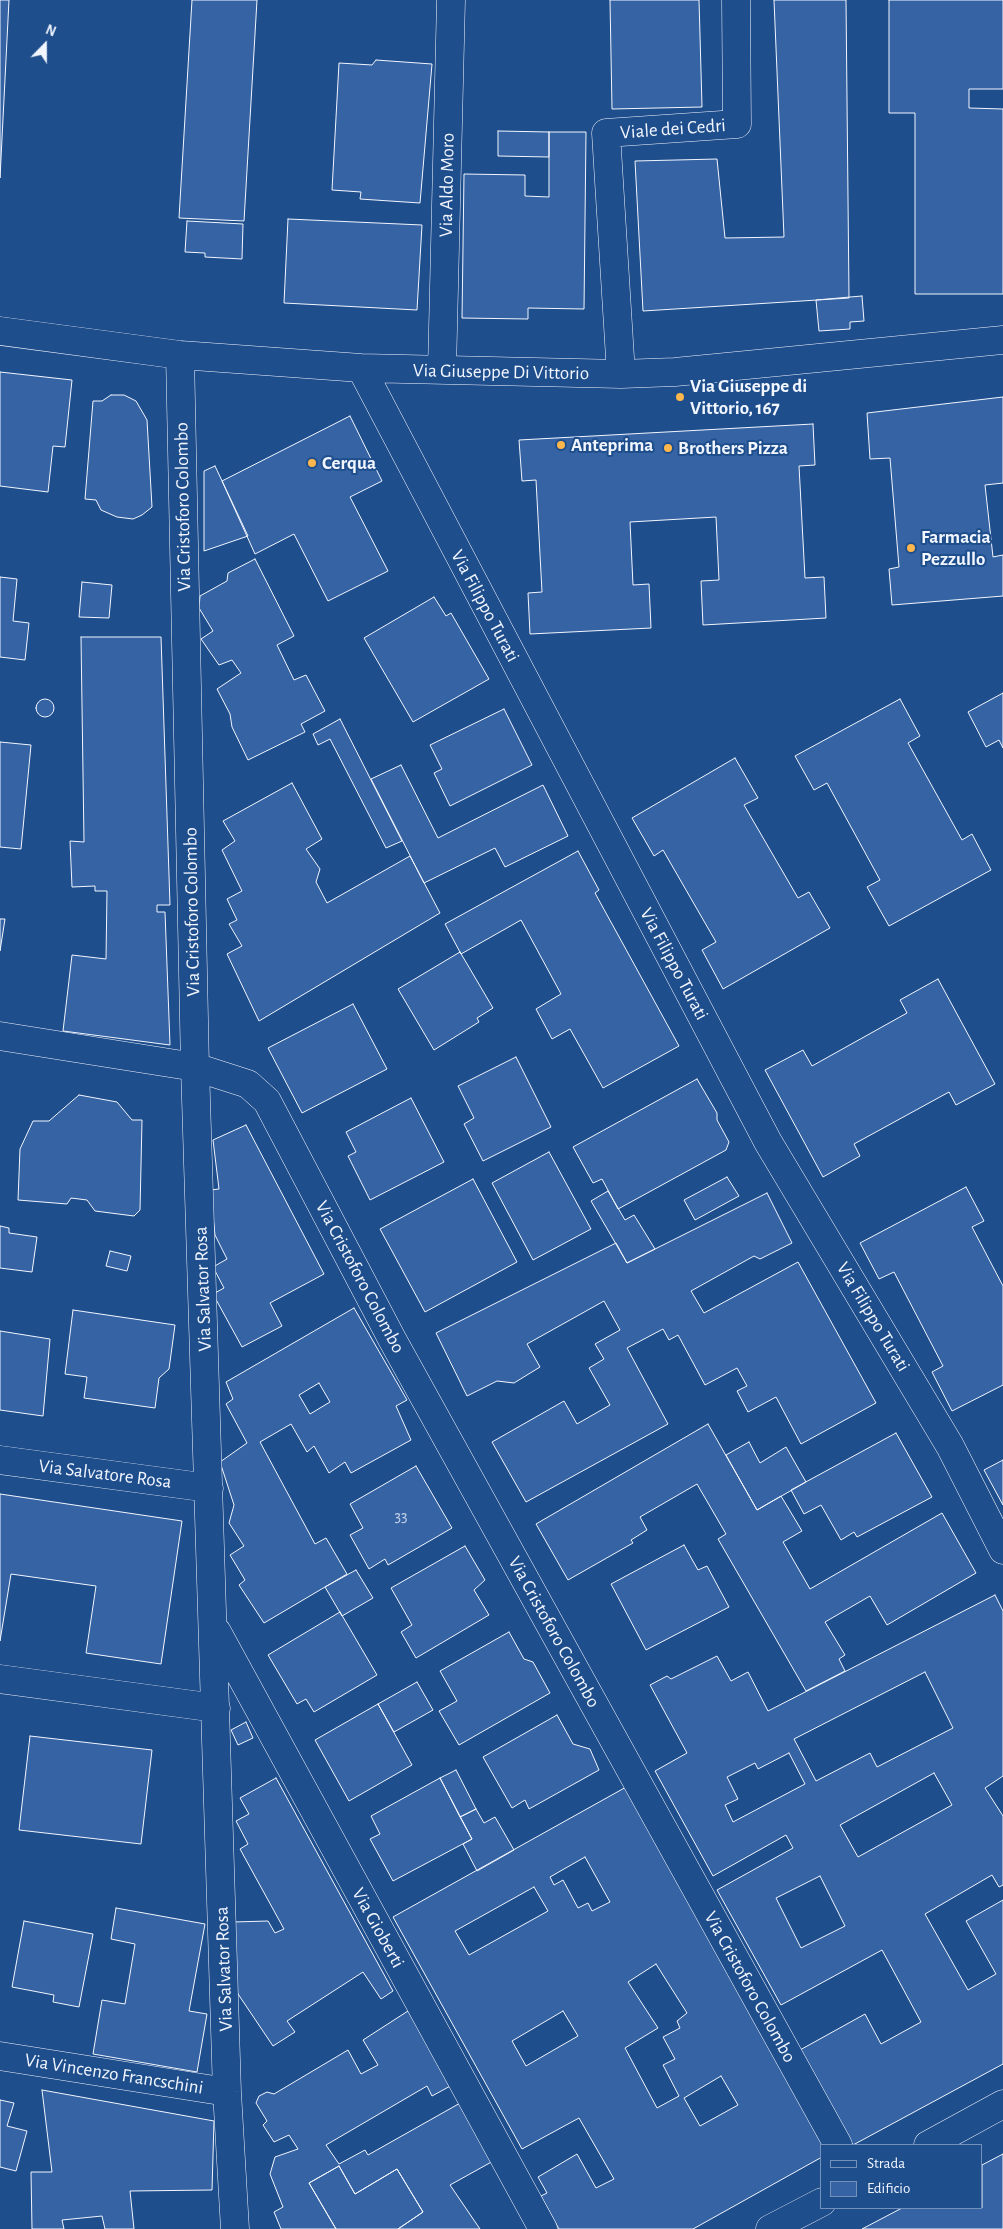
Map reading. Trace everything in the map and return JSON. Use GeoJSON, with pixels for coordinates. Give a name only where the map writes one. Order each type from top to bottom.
{"type":"FeatureCollection","features":[{"type":"Feature","properties":{"kind":"street","name":"Via Aldo Moro"},"geometry":{"type":"LineString","coordinates":[[442,370],[451,0]]}},
{"type":"Feature","properties":{"kind":"street","name":"Viale dei Cedri"},"geometry":{"type":"LineString","coordinates":[[621,374],[606,134],[737,124],[736,0]]}},
{"type":"Feature","properties":{"kind":"street","name":"Via Giuseppe Di Vittorio"},"geometry":{"type":"LineString","coordinates":[[0,331],[180,356],[361,368],[621,374],[675,372],[1003,340]]}},
{"type":"Feature","properties":{"kind":"street","name":"Via Cristoforo Colombo"},"geometry":{"type":"LineString","coordinates":[[180,356],[195,1066],[248,1084],[267,1101],[392,1339],[837,2144]]}},
{"type":"Feature","properties":{"kind":"street","name":"Via Filippo Turati"},"geometry":{"type":"LineString","coordinates":[[361,368],[768,1142],[950,1446],[1003,1550]]}},
{"type":"Feature","properties":{"kind":"street"},"geometry":{"type":"LineString","coordinates":[[0,1036],[195,1066]]}},
{"type":"Feature","properties":{"kind":"street","name":"Via Salvator Rosa"},"geometry":{"type":"LineString","coordinates":[[195,1066],[214,1626],[227,2092],[235,2229]]}},
{"type":"Feature","properties":{"kind":"street","name":"Via Salvatore Rosa"},"geometry":{"type":"LineString","coordinates":[[0,1460],[209,1488]]}},
{"type":"Feature","properties":{"kind":"street","name":"Via Gioberti"},"geometry":{"type":"LineString","coordinates":[[214,1626],[543,2229]]}},
{"type":"Feature","properties":{"kind":"street"},"geometry":{"type":"LineString","coordinates":[[0,1678],[216,1708]]}},
{"type":"Feature","properties":{"kind":"street","name":"Via Vincenzo Francschini"},"geometry":{"type":"LineString","coordinates":[[0,2056],[227,2092]]}},
{"type":"Feature","properties":{"kind":"street"},"geometry":{"type":"LineString","coordinates":[[930,2144],[1003,2104]]}},
{"type":"Feature","properties":{"kind":"street"},"geometry":{"type":"LineString","coordinates":[[770,2229],[820,2203]]}},
{"type":"Feature","properties":{"kind":"building"},"geometry":{"type":"Polygon","coordinates":[[[0,0],[9,0],[0,178],[0,0]]]}},
{"type":"Feature","properties":{"kind":"building"},"geometry":{"type":"Polygon","coordinates":[[[192,0],[257,0],[244,221],[179,218],[192,0]]]}},
{"type":"Feature","properties":{"kind":"building"},"geometry":{"type":"Polygon","coordinates":[[[610,0],[699,0],[702,107],[612,109],[610,0]]]}},
{"type":"Feature","properties":{"kind":"building"},"geometry":{"type":"Polygon","coordinates":[[[774,0],[846,0],[849,298],[643,311],[635,161],[717,159],[725,238],[784,237],[774,0]]]}},
{"type":"Feature","properties":{"kind":"building"},"geometry":{"type":"Polygon","coordinates":[[[889,0],[1003,0],[1003,89],[969,89],[969,108],[1003,109],[1003,294],[915,294],[915,113],[889,113],[889,0]]]}},
{"type":"Feature","properties":{"kind":"building"},"geometry":{"type":"Polygon","coordinates":[[[376,60],[432,64],[420,203],[360,199],[361,192],[332,190],[339,63],[372,65],[376,60]]]}},
{"type":"Feature","properties":{"kind":"building"},"geometry":{"type":"Polygon","coordinates":[[[498,131],[549,132],[549,157],[498,156],[498,131]]]}},
{"type":"Feature","properties":{"kind":"building"},"geometry":{"type":"Polygon","coordinates":[[[549,132],[586,132],[584,309],[528,308],[528,319],[462,318],[464,174],[525,175],[525,196],[549,197],[549,132]]]}},
{"type":"Feature","properties":{"kind":"building"},"geometry":{"type":"Polygon","coordinates":[[[288,219],[422,225],[417,310],[284,303],[288,219]]]}},
{"type":"Feature","properties":{"kind":"building"},"geometry":{"type":"Polygon","coordinates":[[[187,221],[243,224],[242,259],[205,257],[205,253],[185,252],[187,221]]]}},
{"type":"Feature","properties":{"kind":"building"},"geometry":{"type":"Polygon","coordinates":[[[862,296],[864,321],[850,322],[850,329],[819,331],[816,300],[862,296]]]}},
{"type":"Feature","properties":{"kind":"building"},"geometry":{"type":"Polygon","coordinates":[[[0,372],[72,380],[65,447],[53,446],[48,492],[0,486],[0,372]]]}},
{"type":"Feature","properties":{"kind":"building"},"geometry":{"type":"Polygon","coordinates":[[[111,395],[124,395],[136,401],[147,420],[152,507],[133,519],[117,517],[101,510],[96,500],[85,499],[93,401],[102,401],[111,395]]]}},
{"type":"Feature","properties":{"kind":"building"},"geometry":{"type":"Polygon","coordinates":[[[1003,397],[1003,483],[985,485],[993,557],[1003,555],[1003,596],[892,605],[889,569],[899,567],[890,458],[870,459],[867,413],[1003,397]]]}},
{"type":"Feature","properties":{"kind":"building"},"geometry":{"type":"Polygon","coordinates":[[[350,416],[382,481],[350,497],[388,571],[328,601],[294,534],[255,554],[222,481],[350,416]]]}},
{"type":"Feature","properties":{"kind":"building"},"geometry":{"type":"Polygon","coordinates":[[[813,424],[815,465],[799,466],[805,578],[824,577],[826,618],[703,625],[701,581],[719,580],[716,517],[630,522],[633,585],[649,584],[651,628],[530,634],[528,593],[542,592],[536,480],[522,481],[519,440],[813,424]]]}},
{"type":"Feature","properties":{"kind":"building"},"geometry":{"type":"Polygon","coordinates":[[[215,466],[248,536],[204,551],[204,471],[215,466]]]}},
{"type":"Feature","properties":{"kind":"building"},"geometry":{"type":"Polygon","coordinates":[[[255,559],[294,636],[277,645],[294,680],[306,675],[325,711],[301,724],[305,732],[248,760],[232,727],[230,714],[217,689],[241,673],[232,660],[219,665],[201,639],[213,631],[199,608],[200,596],[227,581],[228,573],[255,559]]]}},
{"type":"Feature","properties":{"kind":"building"},"geometry":{"type":"Polygon","coordinates":[[[0,577],[17,579],[13,621],[29,623],[25,660],[0,657],[0,577]]]}},
{"type":"Feature","properties":{"kind":"building"},"geometry":{"type":"Polygon","coordinates":[[[82,582],[112,585],[109,618],[79,617],[82,582]]]}},
{"type":"Feature","properties":{"kind":"building"},"geometry":{"type":"Polygon","coordinates":[[[434,597],[446,616],[451,613],[489,679],[413,722],[364,638],[434,597]]]}},
{"type":"Feature","properties":{"kind":"building"},"geometry":{"type":"Polygon","coordinates":[[[81,637],[161,637],[170,905],[157,905],[157,912],[165,912],[170,1045],[63,1031],[72,955],[106,959],[107,891],[95,891],[95,886],[72,887],[70,841],[84,842],[81,637]]]}},
{"type":"Feature","properties":{"kind":"building"},"geometry":{"type":"Polygon","coordinates":[[[1003,693],[1003,748],[999,740],[986,747],[968,712],[1003,693]]]}},
{"type":"Feature","properties":{"kind":"building"},"geometry":{"type":"Polygon","coordinates":[[[45,699],[51,702],[54,708],[51,714],[45,717],[39,714],[36,708],[39,702],[45,699]]]}},
{"type":"Feature","properties":{"kind":"building"},"geometry":{"type":"Polygon","coordinates":[[[900,699],[920,736],[908,743],[962,840],[972,834],[991,870],[889,926],[867,887],[880,880],[827,783],[814,790],[795,756],[900,699]]]}},
{"type":"Feature","properties":{"kind":"building"},"geometry":{"type":"Polygon","coordinates":[[[504,709],[532,765],[450,806],[434,773],[442,769],[430,745],[504,709]]]}},
{"type":"Feature","properties":{"kind":"building"},"geometry":{"type":"Polygon","coordinates":[[[340,719],[402,841],[386,848],[330,739],[318,745],[313,734],[340,719]]]}},
{"type":"Feature","properties":{"kind":"building"},"geometry":{"type":"Polygon","coordinates":[[[0,742],[31,745],[21,849],[0,847],[0,742]]]}},
{"type":"Feature","properties":{"kind":"building"},"geometry":{"type":"Polygon","coordinates":[[[735,758],[758,798],[744,805],[798,898],[809,892],[830,928],[723,989],[702,950],[716,942],[663,850],[654,856],[632,818],[735,758]]]}},
{"type":"Feature","properties":{"kind":"building"},"geometry":{"type":"Polygon","coordinates":[[[401,765],[438,838],[543,785],[568,836],[505,867],[495,848],[424,883],[371,779],[401,765]]]}},
{"type":"Feature","properties":{"kind":"building"},"geometry":{"type":"Polygon","coordinates":[[[292,783],[322,839],[306,849],[320,869],[316,882],[327,903],[410,856],[440,913],[259,1021],[227,954],[242,946],[229,924],[237,920],[227,899],[242,891],[222,850],[235,841],[223,821],[292,783]]]}},
{"type":"Feature","properties":{"kind":"building"},"geometry":{"type":"Polygon","coordinates":[[[578,851],[599,890],[595,893],[679,1046],[603,1088],[570,1029],[552,1039],[536,1009],[561,994],[521,920],[461,954],[445,924],[578,851]]]}},
{"type":"Feature","properties":{"kind":"building"},"geometry":{"type":"Polygon","coordinates":[[[0,919],[5,919],[0,951],[0,919]]]}},
{"type":"Feature","properties":{"kind":"building"},"geometry":{"type":"Polygon","coordinates":[[[460,952],[493,1008],[477,1018],[479,1022],[434,1050],[398,989],[460,952]]]}},
{"type":"Feature","properties":{"kind":"building"},"geometry":{"type":"Polygon","coordinates":[[[938,979],[995,1084],[956,1105],[949,1092],[854,1144],[860,1156],[823,1177],[765,1070],[803,1050],[812,1066],[907,1013],[900,1000],[938,979]]]}},
{"type":"Feature","properties":{"kind":"building"},"geometry":{"type":"Polygon","coordinates":[[[353,1004],[387,1069],[302,1113],[268,1048],[353,1004]]]}},
{"type":"Feature","properties":{"kind":"building"},"geometry":{"type":"Polygon","coordinates":[[[516,1057],[551,1127],[483,1161],[464,1124],[474,1118],[458,1086],[516,1057]]]}},
{"type":"Feature","properties":{"kind":"building"},"geometry":{"type":"Polygon","coordinates":[[[697,1079],[717,1113],[717,1120],[729,1142],[726,1150],[618,1209],[602,1179],[593,1183],[573,1147],[697,1079]]]}},
{"type":"Feature","properties":{"kind":"building"},"geometry":{"type":"Polygon","coordinates":[[[79,1095],[117,1102],[132,1120],[142,1120],[140,1210],[134,1216],[95,1211],[87,1200],[71,1198],[67,1204],[18,1200],[20,1149],[33,1121],[49,1121],[79,1095]]]}},
{"type":"Feature","properties":{"kind":"building"},"geometry":{"type":"Polygon","coordinates":[[[411,1098],[444,1162],[370,1200],[348,1156],[356,1152],[346,1132],[411,1098]]]}},
{"type":"Feature","properties":{"kind":"building"},"geometry":{"type":"Polygon","coordinates":[[[246,1125],[324,1274],[270,1303],[282,1326],[242,1347],[213,1294],[224,1288],[213,1267],[227,1259],[215,1235],[210,1190],[219,1189],[213,1140],[246,1125]]]}},
{"type":"Feature","properties":{"kind":"building"},"geometry":{"type":"Polygon","coordinates":[[[549,1152],[591,1229],[533,1260],[492,1183],[549,1152]]]}},
{"type":"Feature","properties":{"kind":"building"},"geometry":{"type":"Polygon","coordinates":[[[727,1177],[739,1196],[695,1220],[684,1200],[727,1177]]]}},
{"type":"Feature","properties":{"kind":"building"},"geometry":{"type":"Polygon","coordinates":[[[473,1179],[517,1262],[425,1312],[380,1229],[473,1179]]]}},
{"type":"Feature","properties":{"kind":"building"},"geometry":{"type":"Polygon","coordinates":[[[966,1187],[984,1221],[972,1227],[1003,1286],[1003,1385],[952,1411],[932,1372],[943,1366],[894,1272],[879,1279],[860,1243],[966,1187]]]}},
{"type":"Feature","properties":{"kind":"building"},"geometry":{"type":"Polygon","coordinates":[[[608,1191],[625,1220],[634,1215],[655,1249],[627,1263],[591,1201],[608,1191]]]}},
{"type":"Feature","properties":{"kind":"building"},"geometry":{"type":"Polygon","coordinates":[[[767,1193],[792,1243],[760,1259],[754,1256],[691,1291],[704,1313],[798,1262],[876,1403],[801,1444],[776,1397],[748,1412],[737,1391],[747,1386],[737,1368],[705,1385],[678,1335],[669,1340],[663,1329],[627,1348],[668,1424],[526,1502],[492,1442],[564,1401],[577,1424],[610,1405],[589,1368],[604,1359],[595,1344],[620,1330],[604,1301],[527,1344],[540,1367],[514,1383],[497,1381],[467,1396],[436,1333],[616,1243],[627,1263],[767,1193]]]}},
{"type":"Feature","properties":{"kind":"building"},"geometry":{"type":"Polygon","coordinates":[[[0,1226],[9,1228],[9,1233],[37,1237],[32,1272],[0,1268],[0,1226]]]}},
{"type":"Feature","properties":{"kind":"building"},"geometry":{"type":"Polygon","coordinates":[[[110,1251],[131,1256],[127,1271],[106,1266],[110,1251]]]}},
{"type":"Feature","properties":{"kind":"building"},"geometry":{"type":"Polygon","coordinates":[[[354,1308],[407,1400],[396,1406],[411,1440],[351,1473],[345,1462],[329,1473],[314,1446],[307,1452],[291,1424],[260,1442],[315,1544],[326,1538],[347,1574],[264,1623],[239,1585],[245,1580],[230,1555],[244,1546],[229,1523],[234,1505],[220,1462],[247,1443],[226,1404],[233,1399],[226,1382],[354,1308]],[[319,1383],[299,1395],[310,1414],[330,1402],[319,1383]]]}},
{"type":"Feature","properties":{"kind":"building"},"geometry":{"type":"Polygon","coordinates":[[[73,1310],[175,1325],[169,1369],[159,1378],[155,1408],[84,1398],[87,1377],[65,1374],[73,1310]]]}},
{"type":"Feature","properties":{"kind":"building"},"geometry":{"type":"Polygon","coordinates":[[[0,1331],[50,1339],[43,1416],[0,1410],[0,1331]]]}},
{"type":"Feature","properties":{"kind":"building"},"geometry":{"type":"Polygon","coordinates":[[[708,1424],[757,1510],[781,1496],[802,1531],[783,1542],[810,1589],[942,1513],[976,1573],[887,1625],[870,1596],[825,1622],[845,1655],[839,1659],[845,1671],[806,1691],[718,1539],[726,1534],[697,1484],[640,1517],[647,1530],[631,1540],[633,1543],[568,1580],[536,1524],[708,1424]]]}},
{"type":"Feature","properties":{"kind":"building"},"geometry":{"type":"Polygon","coordinates":[[[896,1433],[932,1497],[857,1537],[854,1532],[841,1540],[821,1505],[804,1514],[791,1490],[896,1433]]]}},
{"type":"Feature","properties":{"kind":"building"},"geometry":{"type":"Polygon","coordinates":[[[749,1442],[760,1463],[786,1447],[806,1482],[757,1510],[726,1455],[749,1442]]]}},
{"type":"Feature","properties":{"kind":"building"},"geometry":{"type":"Polygon","coordinates":[[[1003,1460],[1003,1505],[984,1470],[1003,1460]]]}},
{"type":"Feature","properties":{"kind":"building"},"geometry":{"type":"Polygon","coordinates":[[[416,1466],[452,1528],[388,1565],[385,1559],[369,1569],[350,1535],[363,1528],[350,1504],[416,1466]]]}},
{"type":"Feature","properties":{"kind":"building"},"geometry":{"type":"Polygon","coordinates":[[[0,1494],[182,1521],[161,1664],[86,1653],[96,1586],[11,1574],[0,1641],[0,1494]]]}},
{"type":"Feature","properties":{"kind":"building"},"geometry":{"type":"Polygon","coordinates":[[[684,1545],[698,1570],[707,1566],[729,1607],[646,1650],[611,1584],[684,1545]]]}},
{"type":"Feature","properties":{"kind":"building"},"geometry":{"type":"Polygon","coordinates":[[[465,1546],[485,1580],[474,1590],[489,1615],[416,1658],[401,1632],[412,1625],[391,1588],[465,1546]]]}},
{"type":"Feature","properties":{"kind":"building"},"geometry":{"type":"Polygon","coordinates":[[[356,1570],[373,1598],[342,1616],[325,1587],[356,1570]]]}},
{"type":"Feature","properties":{"kind":"building"},"geometry":{"type":"Polygon","coordinates":[[[995,1595],[1003,1611],[1003,1776],[985,1788],[1003,1816],[1003,1885],[999,1887],[992,1875],[925,1914],[968,1990],[996,1974],[966,1921],[1003,1900],[1003,2064],[855,2144],[852,2144],[800,2050],[865,2014],[881,2044],[921,2022],[882,1950],[781,2005],[717,1890],[793,1848],[786,1835],[713,1876],[655,1771],[687,1753],[650,1685],[667,1676],[671,1679],[717,1656],[731,1681],[748,1672],[768,1711],[995,1595]],[[925,1672],[794,1739],[816,1781],[870,1753],[877,1767],[953,1728],[925,1672]],[[789,1753],[758,1769],[755,1763],[727,1777],[738,1799],[725,1805],[733,1822],[805,1784],[789,1753]],[[934,1773],[840,1825],[858,1857],[952,1805],[934,1773]],[[820,1876],[776,1898],[801,1948],[845,1926],[820,1876]]]}},
{"type":"Feature","properties":{"kind":"building"},"geometry":{"type":"Polygon","coordinates":[[[340,1612],[377,1675],[314,1712],[306,1699],[297,1704],[268,1655],[340,1612]]]}},
{"type":"Feature","properties":{"kind":"building"},"geometry":{"type":"Polygon","coordinates":[[[509,1632],[524,1659],[533,1662],[550,1693],[459,1745],[439,1711],[457,1701],[440,1671],[509,1632]]]}},
{"type":"Feature","properties":{"kind":"building"},"geometry":{"type":"Polygon","coordinates":[[[417,1682],[433,1710],[394,1732],[378,1704],[417,1682]]]}},
{"type":"Feature","properties":{"kind":"building"},"geometry":{"type":"Polygon","coordinates":[[[378,1704],[412,1765],[349,1801],[315,1740],[378,1704]]]}},
{"type":"Feature","properties":{"kind":"building"},"geometry":{"type":"Polygon","coordinates":[[[557,1715],[573,1744],[590,1749],[599,1770],[529,1809],[525,1800],[512,1808],[483,1757],[557,1715]]]}},
{"type":"Feature","properties":{"kind":"building"},"geometry":{"type":"Polygon","coordinates":[[[246,1722],[253,1738],[238,1745],[231,1730],[246,1722]]]}},
{"type":"Feature","properties":{"kind":"building"},"geometry":{"type":"Polygon","coordinates":[[[30,1736],[152,1750],[141,1844],[19,1830],[30,1736]]]}},
{"type":"Feature","properties":{"kind":"building"},"geometry":{"type":"Polygon","coordinates":[[[456,1770],[476,1809],[460,1817],[440,1778],[456,1770]]]}},
{"type":"Feature","properties":{"kind":"building"},"geometry":{"type":"Polygon","coordinates":[[[276,1778],[393,1991],[381,1999],[363,1972],[287,2021],[295,2032],[273,2046],[234,1988],[233,1922],[268,1921],[275,1933],[284,1929],[240,1849],[248,1844],[236,1821],[249,1814],[240,1798],[276,1778]]]}},
{"type":"Feature","properties":{"kind":"building"},"geometry":{"type":"Polygon","coordinates":[[[440,1778],[472,1839],[393,1881],[370,1839],[380,1834],[371,1816],[440,1778]]]}},
{"type":"Feature","properties":{"kind":"building"},"geometry":{"type":"Polygon","coordinates":[[[628,1786],[828,2144],[820,2144],[820,2158],[693,2229],[559,2229],[541,2196],[547,2193],[538,2177],[577,2154],[596,2188],[614,2179],[579,2118],[522,2149],[393,1917],[628,1786]],[[585,1857],[550,1877],[554,1885],[563,1880],[578,1908],[588,1903],[592,1911],[610,1902],[585,1857]],[[534,1887],[455,1931],[469,1955],[548,1911],[534,1887]],[[656,1964],[628,1982],[658,2028],[625,2048],[657,2108],[679,2096],[663,2065],[675,2059],[663,2037],[680,2028],[677,2021],[687,2013],[656,1964]],[[563,2011],[512,2041],[526,2066],[578,2036],[563,2011]],[[721,2076],[684,2098],[700,2126],[738,2105],[721,2076]]]}},
{"type":"Feature","properties":{"kind":"building"},"geometry":{"type":"Polygon","coordinates":[[[476,1809],[484,1823],[495,1817],[514,1850],[477,1871],[463,1844],[472,1839],[460,1817],[476,1809]]]}},
{"type":"Feature","properties":{"kind":"building"},"geometry":{"type":"Polygon","coordinates":[[[116,1908],[205,1924],[189,2011],[207,2014],[197,2072],[93,2054],[102,2000],[125,2004],[135,1944],[111,1939],[116,1908]]]}},
{"type":"Feature","properties":{"kind":"building"},"geometry":{"type":"Polygon","coordinates":[[[24,1921],[93,1934],[79,2007],[53,2002],[54,1995],[12,1987],[24,1921]]]}},
{"type":"Feature","properties":{"kind":"building"},"geometry":{"type":"Polygon","coordinates":[[[408,2011],[454,2084],[432,2096],[427,2086],[326,2145],[339,2164],[365,2150],[368,2155],[462,2102],[495,2160],[450,2185],[480,2229],[398,2229],[423,2212],[397,2169],[355,2194],[339,2166],[309,2183],[336,2229],[281,2229],[274,2212],[283,2207],[270,2174],[275,2157],[298,2149],[289,2135],[274,2142],[263,2125],[267,2121],[256,2103],[259,2096],[267,2092],[274,2094],[348,2050],[361,2074],[378,2065],[363,2040],[408,2011]]]}},
{"type":"Feature","properties":{"kind":"building"},"geometry":{"type":"Polygon","coordinates":[[[42,2090],[214,2121],[212,2190],[130,2191],[134,2229],[105,2229],[102,2216],[62,2220],[64,2229],[32,2229],[31,2172],[52,2172],[42,2090]]]}},
{"type":"Feature","properties":{"kind":"building"},"geometry":{"type":"Polygon","coordinates":[[[0,2100],[14,2103],[7,2126],[27,2131],[16,2171],[0,2167],[0,2100]]]}},
{"type":"Feature","properties":{"kind":"building"},"geometry":{"type":"Polygon","coordinates":[[[1003,2154],[1003,2229],[862,2229],[900,2209],[983,2209],[983,2164],[1003,2154]]]}},
{"type":"Feature","properties":{"kind":"building"},"geometry":{"type":"Polygon","coordinates":[[[339,2166],[355,2194],[397,2169],[423,2212],[398,2229],[336,2229],[309,2183],[339,2166]]]}},
{"type":"Feature","properties":{"kind":"place","name":"Via Giuseppe di Vittorio, 167"},"geometry":{"type":"Point","coordinates":[680,397]}},
{"type":"Feature","properties":{"kind":"place","name":"Anteprima"},"geometry":{"type":"Point","coordinates":[561,445]}},
{"type":"Feature","properties":{"kind":"place","name":"Brothers Pizza"},"geometry":{"type":"Point","coordinates":[668,448]}},
{"type":"Feature","properties":{"kind":"place","name":"Cerqua"},"geometry":{"type":"Point","coordinates":[312,463]}},
{"type":"Feature","properties":{"kind":"place","name":"Farmacia Pezzullo"},"geometry":{"type":"Point","coordinates":[911,548]}}]}
